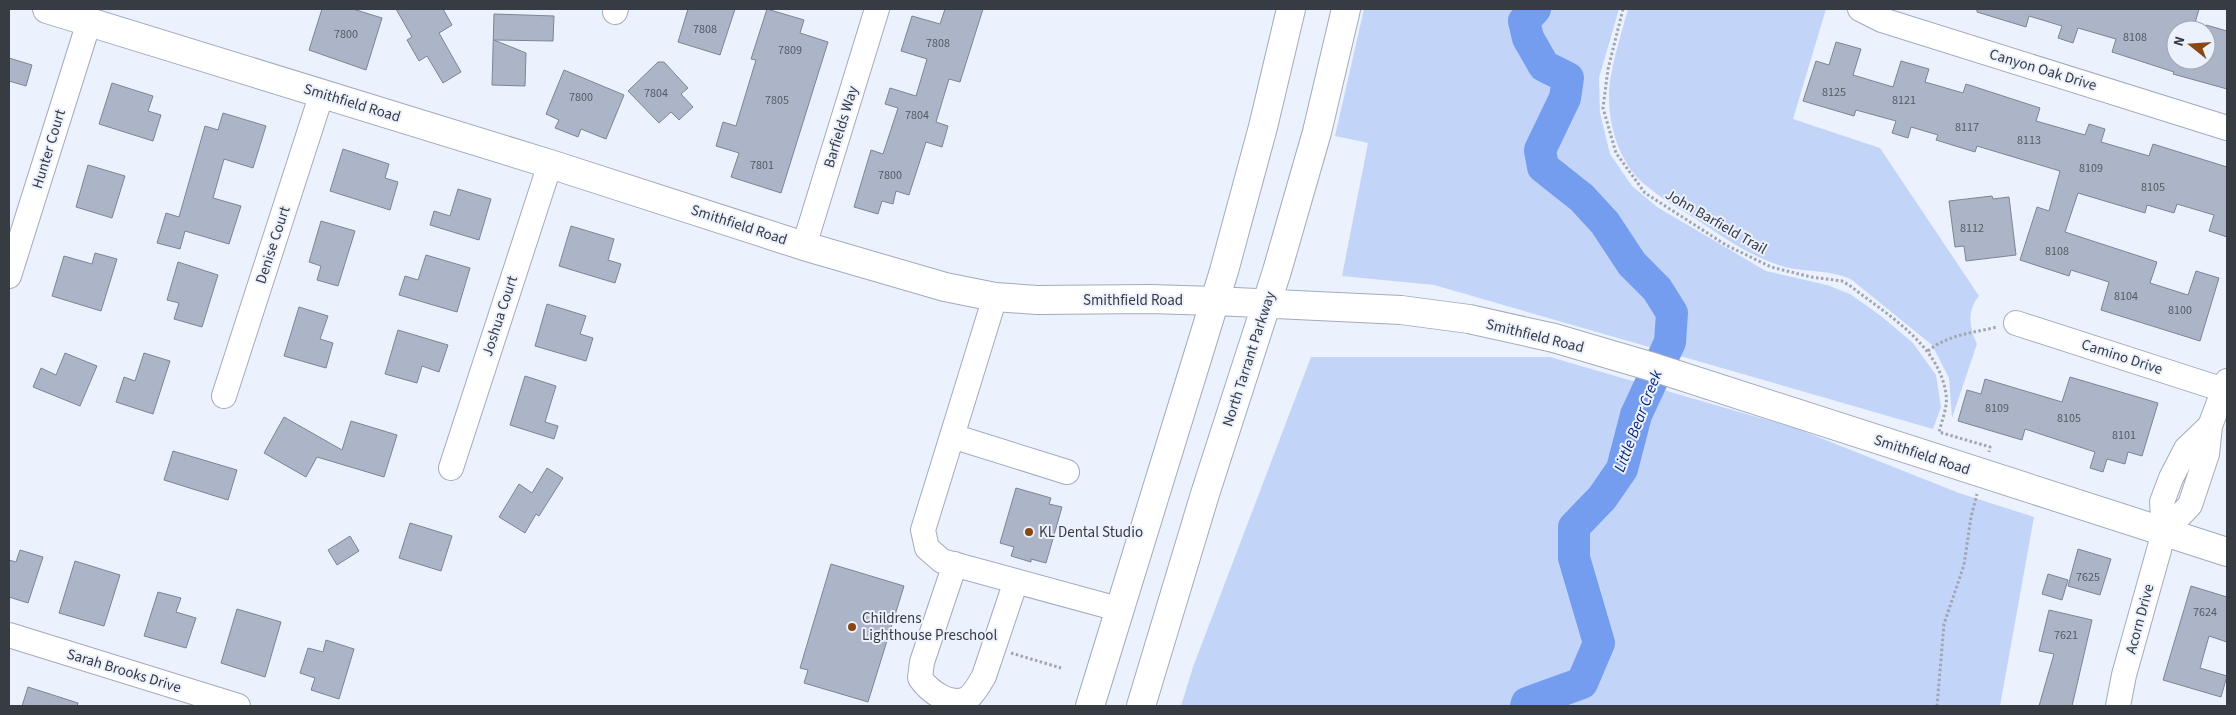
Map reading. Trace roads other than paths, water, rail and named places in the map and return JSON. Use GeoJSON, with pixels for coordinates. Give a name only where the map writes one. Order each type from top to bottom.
{"type":"FeatureCollection","features":[{"type":"Feature","properties":{"kind":"main road","name":"Smithfield Road"},"geometry":{"type":"LineString","coordinates":[[46,9],[550,164],[804,246],[945,287],[995,297],[1037,300],[1150,299],[1214,301],[1401,310],[1469,319],[1554,338],[1667,372],[2227,552]]}},
{"type":"Feature","properties":{"kind":"main road"},"geometry":{"type":"LineString","coordinates":[[1090,706],[1214,301],[1263,127],[1290,9]]}},
{"type":"Feature","properties":{"kind":"main road","name":"North Tarrant Parkway"},"geometry":{"type":"LineString","coordinates":[[1141,706],[1205,494],[1267,304],[1317,132],[1346,9]]}},
{"type":"Feature","properties":{"kind":"street","name":"Barfields Way"},"geometry":{"type":"LineString","coordinates":[[804,246],[877,9]]}},
{"type":"Feature","properties":{"kind":"street","name":"Canyon Oak Drive"},"geometry":{"type":"LineString","coordinates":[[1860,9],[1882,20],[2227,128]]}},
{"type":"Feature","properties":{"kind":"street","name":"Hunter Court"},"geometry":{"type":"LineString","coordinates":[[9,276],[89,22]]}},
{"type":"Feature","properties":{"kind":"street","name":"Denise Court"},"geometry":{"type":"LineString","coordinates":[[224,396],[322,93]]}},
{"type":"Feature","properties":{"kind":"street","name":"Joshua Court"},"geometry":{"type":"LineString","coordinates":[[451,468],[550,164]]}},
{"type":"Feature","properties":{"kind":"street"},"geometry":{"type":"LineString","coordinates":[[995,297],[923,530],[927,548],[942,561],[1118,610]]}},
{"type":"Feature","properties":{"kind":"street","name":"Camino Drive"},"geometry":{"type":"LineString","coordinates":[[2016,323],[2226,387]]}},
{"type":"Feature","properties":{"kind":"street","name":"Acorn Drive"},"geometry":{"type":"LineString","coordinates":[[2118,706],[2124,675],[2164,532],[2190,505],[2207,454],[2210,426],[2226,387]]}},
{"type":"Feature","properties":{"kind":"street"},"geometry":{"type":"LineString","coordinates":[[952,436],[1067,472]]}},
{"type":"Feature","properties":{"kind":"street"},"geometry":{"type":"LineString","coordinates":[[955,564],[922,662],[920,678],[927,689],[941,696],[956,700],[967,698],[978,688],[994,648],[1016,581]]}},
{"type":"Feature","properties":{"kind":"street","name":"Sarah Brooks Drive"},"geometry":{"type":"LineString","coordinates":[[9,635],[238,706]]}},
{"type":"Feature","properties":{"kind":"waterway","name":"Little Bear Creek"},"geometry":{"type":"LineString","coordinates":[[1526,706],[1527,703],[1582,683],[1599,643],[1574,558],[1574,527],[1602,498],[1622,469],[1636,415],[1670,342],[1672,313],[1657,289],[1632,264],[1605,223],[1582,198],[1543,167],[1540,150],[1565,98],[1568,78],[1544,66],[1528,38],[1524,21],[1535,9]]}},
{"type":"Feature","properties":{"kind":"place","name":"KL Dental Studio"},"geometry":{"type":"Point","coordinates":[1029,532]}},
{"type":"Feature","properties":{"kind":"place","name":"Childrens Lighthouse Preschool"},"geometry":{"type":"Point","coordinates":[852,627]}}]}
